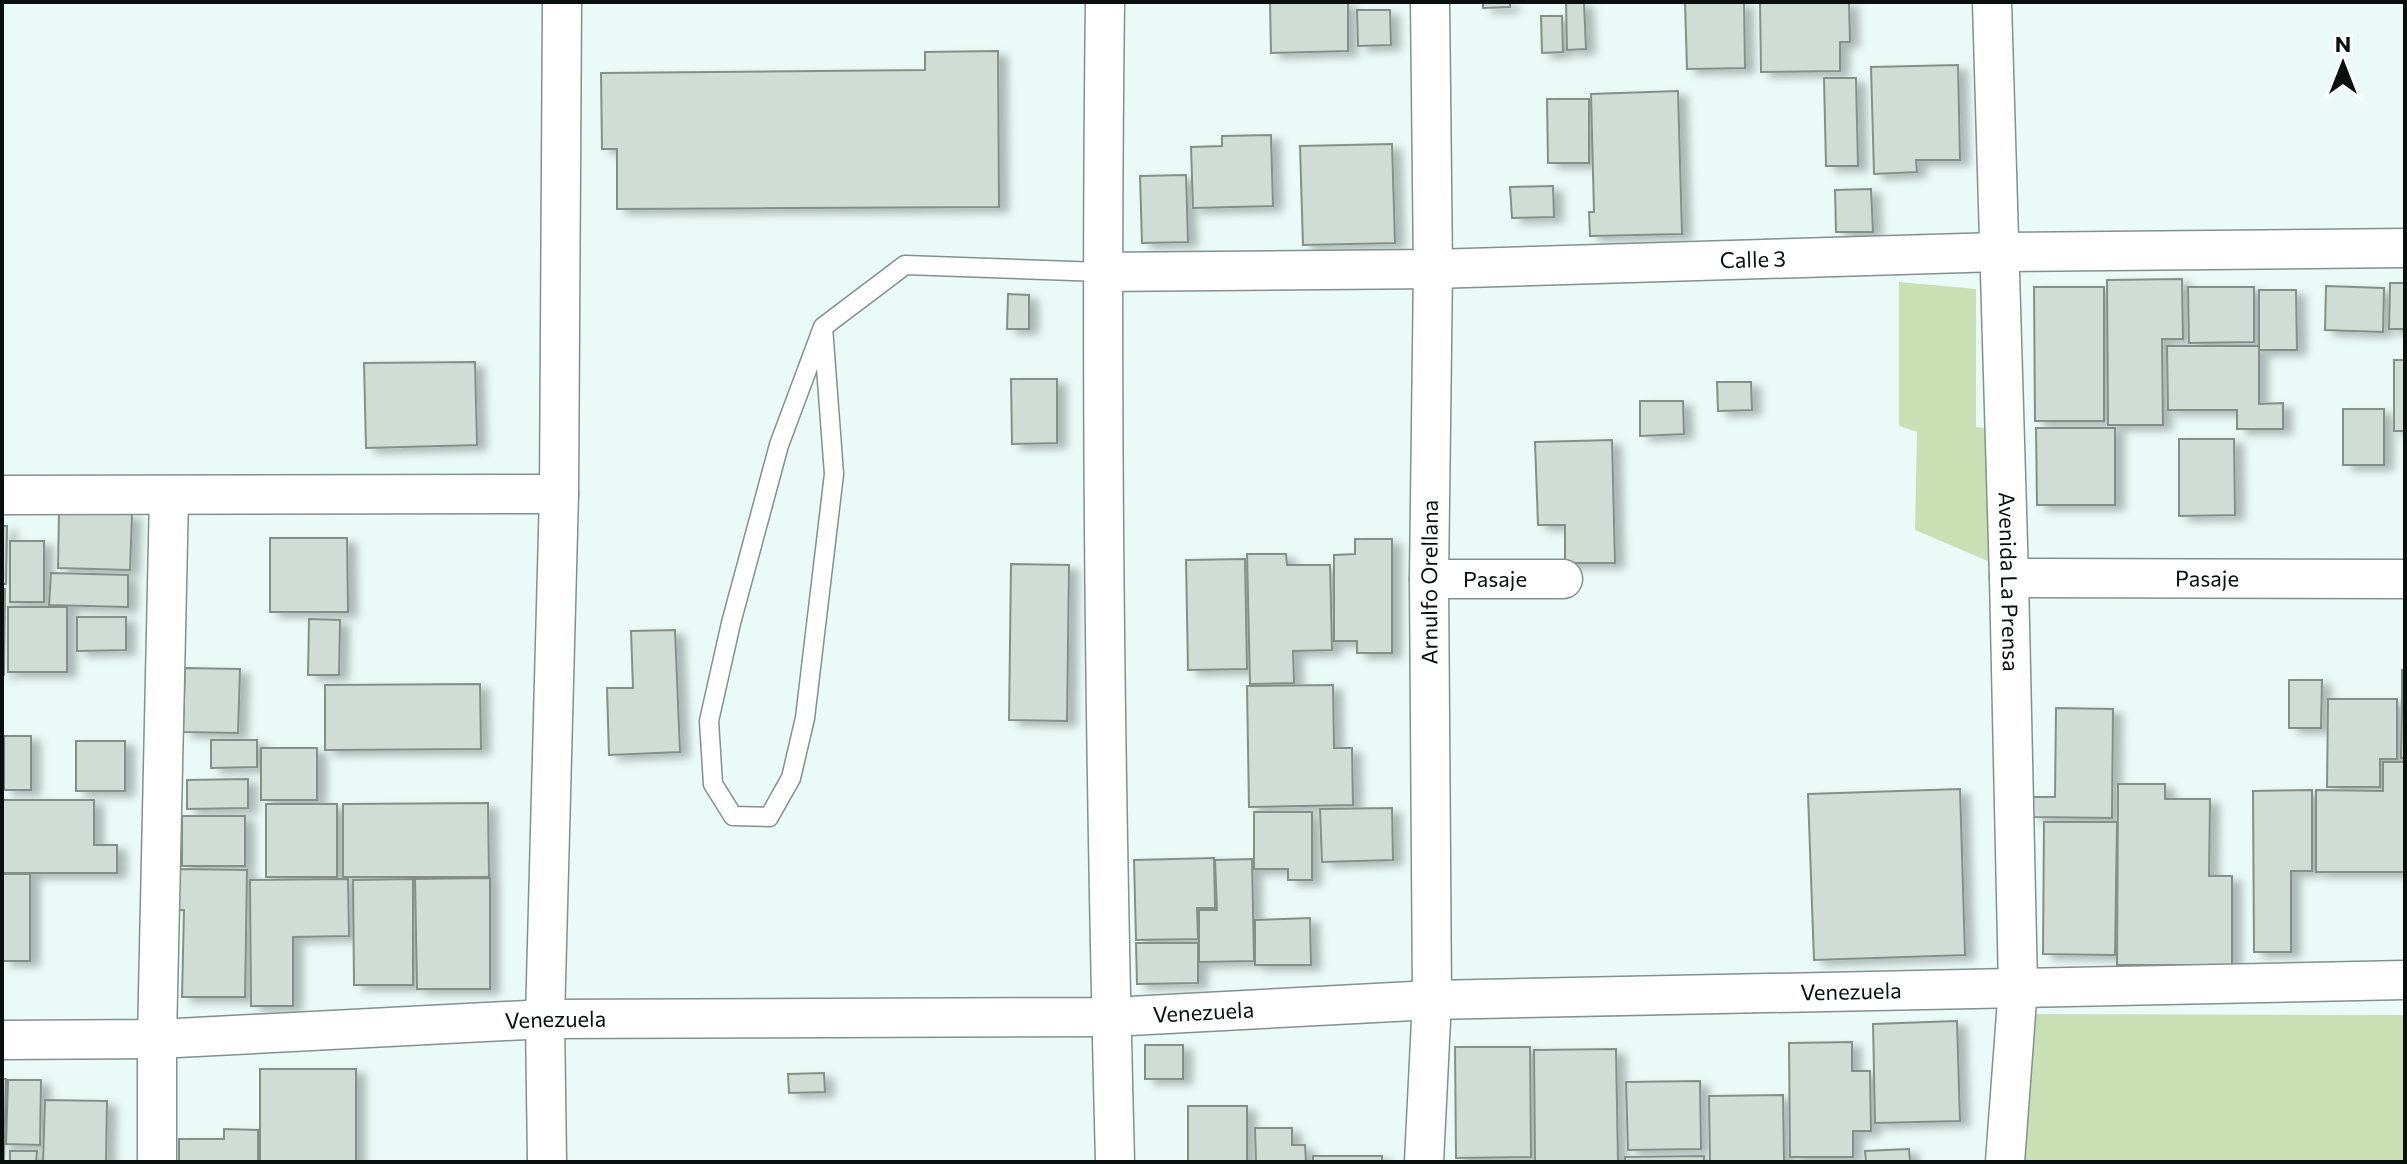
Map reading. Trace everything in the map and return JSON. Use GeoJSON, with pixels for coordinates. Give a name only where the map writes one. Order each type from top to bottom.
{"type":"FeatureCollection","features":[{"type":"Feature","properties":{"kind":"street"},"geometry":{"type":"LineString","coordinates":[[547,1162],[545,1019],[559,494],[562,2]]}},
{"type":"Feature","properties":{"kind":"street"},"geometry":{"type":"LineString","coordinates":[[1105,2],[1101,272],[1115,1162]]}},
{"type":"Feature","properties":{"kind":"street","name":"Arnulfo Orellana"},"geometry":{"type":"LineString","coordinates":[[1424,1162],[1432,1000],[1429,579],[1433,269],[1430,2]]}},
{"type":"Feature","properties":{"kind":"street","name":"Avenida La Prensa"},"geometry":{"type":"LineString","coordinates":[[1992,2],[2018,987],[2005,1162]]}},
{"type":"Feature","properties":{"kind":"street","name":"Calle 3"},"geometry":{"type":"LineString","coordinates":[[1101,272],[1433,269],[1998,252],[2405,248]]}},
{"type":"Feature","properties":{"kind":"street"},"geometry":{"type":"LineString","coordinates":[[2,495],[559,494]]}},
{"type":"Feature","properties":{"kind":"street"},"geometry":{"type":"LineString","coordinates":[[157,1162],[169,496]]}},
{"type":"Feature","properties":{"kind":"street","name":"Pasaje"},"geometry":{"type":"LineString","coordinates":[[2009,578],[2405,579]]}},
{"type":"Feature","properties":{"kind":"street","name":"Pasaje"},"geometry":{"type":"LineString","coordinates":[[1429,579],[1563,579]]}},
{"type":"Feature","properties":{"kind":"street","name":"Venezuela"},"geometry":{"type":"LineString","coordinates":[[2,1040],[157,1039],[545,1019],[1111,1017],[1432,1000],[2405,980]]}},
{"type":"Feature","properties":{"kind":"lane"},"geometry":{"type":"LineString","coordinates":[[823,327],[834,474],[805,718],[791,778],[769,817],[733,816],[713,784],[709,721],[731,623],[779,445],[823,327],[905,265],[1101,272]]}},
{"type":"Feature","properties":{"kind":"green space"},"geometry":{"type":"Polygon","coordinates":[[[1899,282],[1976,289],[1976,427],[1996,429],[1997,565],[1915,530],[1917,432],[1899,426],[1899,282]]]}},
{"type":"Feature","properties":{"kind":"green space"},"geometry":{"type":"Polygon","coordinates":[[[2025,1014],[2405,1015],[2405,1162],[2024,1162],[2025,1014]]]}},
{"type":"Feature","properties":{"kind":"building"},"geometry":{"type":"Polygon","coordinates":[[[1270,2],[1348,2],[1348,51],[1271,53],[1270,2]]]}},
{"type":"Feature","properties":{"kind":"building"},"geometry":{"type":"Polygon","coordinates":[[[1483,2],[1510,2],[1510,7],[1483,8],[1483,2]]]}},
{"type":"Feature","properties":{"kind":"building"},"geometry":{"type":"Polygon","coordinates":[[[1566,2],[1584,2],[1586,49],[1567,50],[1566,2]]]}},
{"type":"Feature","properties":{"kind":"building"},"geometry":{"type":"Polygon","coordinates":[[[1685,2],[1744,2],[1745,68],[1687,69],[1685,2]]]}},
{"type":"Feature","properties":{"kind":"building"},"geometry":{"type":"Polygon","coordinates":[[[1760,2],[1849,2],[1850,42],[1840,42],[1840,71],[1761,72],[1760,2]]]}},
{"type":"Feature","properties":{"kind":"building"},"geometry":{"type":"Polygon","coordinates":[[[1357,10],[1390,10],[1391,45],[1358,46],[1357,10]]]}},
{"type":"Feature","properties":{"kind":"building"},"geometry":{"type":"Polygon","coordinates":[[[1541,16],[1562,16],[1563,52],[1542,53],[1541,16]]]}},
{"type":"Feature","properties":{"kind":"building"},"geometry":{"type":"Polygon","coordinates":[[[998,51],[999,207],[617,209],[617,149],[602,149],[601,73],[925,70],[925,52],[998,51]]]}},
{"type":"Feature","properties":{"kind":"building"},"geometry":{"type":"Polygon","coordinates":[[[1958,65],[1960,160],[1916,160],[1917,172],[1874,174],[1871,67],[1958,65]]]}},
{"type":"Feature","properties":{"kind":"building"},"geometry":{"type":"Polygon","coordinates":[[[1824,78],[1856,78],[1858,166],[1826,166],[1824,78]]]}},
{"type":"Feature","properties":{"kind":"building"},"geometry":{"type":"Polygon","coordinates":[[[1678,91],[1682,234],[1590,236],[1589,212],[1594,212],[1591,94],[1678,91]]]}},
{"type":"Feature","properties":{"kind":"building"},"geometry":{"type":"Polygon","coordinates":[[[1547,99],[1589,99],[1589,163],[1548,163],[1547,99]]]}},
{"type":"Feature","properties":{"kind":"building"},"geometry":{"type":"Polygon","coordinates":[[[1271,135],[1273,206],[1193,208],[1191,147],[1222,146],[1222,136],[1271,135]]]}},
{"type":"Feature","properties":{"kind":"building"},"geometry":{"type":"Polygon","coordinates":[[[1392,144],[1395,243],[1303,245],[1300,146],[1392,144]]]}},
{"type":"Feature","properties":{"kind":"building"},"geometry":{"type":"Polygon","coordinates":[[[1186,175],[1188,242],[1142,243],[1140,176],[1186,175]]]}},
{"type":"Feature","properties":{"kind":"building"},"geometry":{"type":"Polygon","coordinates":[[[1553,186],[1554,217],[1512,218],[1510,187],[1553,186]]]}},
{"type":"Feature","properties":{"kind":"building"},"geometry":{"type":"Polygon","coordinates":[[[1871,189],[1873,232],[1836,232],[1835,190],[1871,189]]]}},
{"type":"Feature","properties":{"kind":"building"},"geometry":{"type":"Polygon","coordinates":[[[2182,279],[2183,339],[2162,339],[2163,425],[2108,425],[2107,280],[2182,279]]]}},
{"type":"Feature","properties":{"kind":"building"},"geometry":{"type":"Polygon","coordinates":[[[2390,283],[2405,283],[2405,329],[2389,329],[2390,283]]]}},
{"type":"Feature","properties":{"kind":"building"},"geometry":{"type":"Polygon","coordinates":[[[2326,286],[2384,288],[2383,332],[2325,330],[2326,286]]]}},
{"type":"Feature","properties":{"kind":"building"},"geometry":{"type":"Polygon","coordinates":[[[2034,287],[2104,287],[2104,421],[2035,421],[2034,287]]]}},
{"type":"Feature","properties":{"kind":"building"},"geometry":{"type":"Polygon","coordinates":[[[2188,287],[2254,287],[2254,342],[2189,343],[2188,287]]]}},
{"type":"Feature","properties":{"kind":"building"},"geometry":{"type":"Polygon","coordinates":[[[2259,290],[2296,290],[2297,350],[2259,350],[2259,290]]]}},
{"type":"Feature","properties":{"kind":"building"},"geometry":{"type":"Polygon","coordinates":[[[1008,294],[1029,295],[1029,329],[1007,329],[1008,294]]]}},
{"type":"Feature","properties":{"kind":"building"},"geometry":{"type":"Polygon","coordinates":[[[2167,346],[2259,346],[2259,404],[2283,403],[2283,429],[2237,429],[2237,410],[2168,410],[2167,346]]]}},
{"type":"Feature","properties":{"kind":"building"},"geometry":{"type":"Polygon","coordinates":[[[2394,360],[2405,360],[2405,431],[2394,431],[2394,360]]]}},
{"type":"Feature","properties":{"kind":"building"},"geometry":{"type":"Polygon","coordinates":[[[475,362],[477,445],[366,448],[364,363],[475,362]]]}},
{"type":"Feature","properties":{"kind":"building"},"geometry":{"type":"Polygon","coordinates":[[[1011,379],[1057,379],[1057,443],[1012,444],[1011,379]]]}},
{"type":"Feature","properties":{"kind":"building"},"geometry":{"type":"Polygon","coordinates":[[[1717,382],[1751,382],[1752,410],[1718,411],[1717,382]]]}},
{"type":"Feature","properties":{"kind":"building"},"geometry":{"type":"Polygon","coordinates":[[[1640,401],[1683,401],[1684,434],[1640,436],[1640,401]]]}},
{"type":"Feature","properties":{"kind":"building"},"geometry":{"type":"Polygon","coordinates":[[[2343,409],[2384,409],[2384,465],[2343,465],[2343,409]]]}},
{"type":"Feature","properties":{"kind":"building"},"geometry":{"type":"Polygon","coordinates":[[[2036,428],[2115,428],[2115,505],[2037,505],[2036,428]]]}},
{"type":"Feature","properties":{"kind":"building"},"geometry":{"type":"Polygon","coordinates":[[[2179,439],[2234,439],[2235,515],[2179,516],[2179,439]]]}},
{"type":"Feature","properties":{"kind":"building"},"geometry":{"type":"Polygon","coordinates":[[[1612,440],[1615,563],[1565,563],[1565,525],[1538,525],[1535,442],[1612,440]]]}},
{"type":"Feature","properties":{"kind":"building"},"geometry":{"type":"Polygon","coordinates":[[[59,512],[132,514],[130,570],[58,568],[59,512]]]}},
{"type":"Feature","properties":{"kind":"building"},"geometry":{"type":"Polygon","coordinates":[[[2,526],[7,526],[6,584],[2,584],[2,526]]]}},
{"type":"Feature","properties":{"kind":"building"},"geometry":{"type":"Polygon","coordinates":[[[270,538],[347,538],[348,612],[270,612],[270,538]]]}},
{"type":"Feature","properties":{"kind":"building"},"geometry":{"type":"Polygon","coordinates":[[[1355,539],[1392,539],[1392,653],[1357,653],[1357,641],[1334,641],[1334,555],[1355,554],[1355,539]]]}},
{"type":"Feature","properties":{"kind":"building"},"geometry":{"type":"Polygon","coordinates":[[[10,541],[44,541],[44,602],[10,602],[10,541]]]}},
{"type":"Feature","properties":{"kind":"building"},"geometry":{"type":"Polygon","coordinates":[[[1247,554],[1286,554],[1287,565],[1330,565],[1332,650],[1293,651],[1294,683],[1250,684],[1247,554]]]}},
{"type":"Feature","properties":{"kind":"building"},"geometry":{"type":"Polygon","coordinates":[[[1245,559],[1247,669],[1188,670],[1186,560],[1245,559]]]}},
{"type":"Feature","properties":{"kind":"building"},"geometry":{"type":"Polygon","coordinates":[[[1011,564],[1069,565],[1067,721],[1009,720],[1011,564]]]}},
{"type":"Feature","properties":{"kind":"building"},"geometry":{"type":"Polygon","coordinates":[[[51,573],[128,575],[128,607],[49,605],[51,573]]]}},
{"type":"Feature","properties":{"kind":"building"},"geometry":{"type":"Polygon","coordinates":[[[2,589],[5,589],[4,675],[2,675],[2,589]]]}},
{"type":"Feature","properties":{"kind":"building"},"geometry":{"type":"Polygon","coordinates":[[[8,607],[67,607],[67,672],[8,672],[8,607]]]}},
{"type":"Feature","properties":{"kind":"building"},"geometry":{"type":"Polygon","coordinates":[[[77,617],[126,617],[126,650],[77,651],[77,617]]]}},
{"type":"Feature","properties":{"kind":"building"},"geometry":{"type":"Polygon","coordinates":[[[309,619],[340,620],[339,675],[308,675],[309,619]]]}},
{"type":"Feature","properties":{"kind":"building"},"geometry":{"type":"Polygon","coordinates":[[[675,630],[680,752],[609,755],[607,688],[633,688],[631,631],[675,630]]]}},
{"type":"Feature","properties":{"kind":"building"},"geometry":{"type":"Polygon","coordinates":[[[185,668],[240,669],[238,733],[183,732],[185,668]]]}},
{"type":"Feature","properties":{"kind":"building"},"geometry":{"type":"Polygon","coordinates":[[[2402,670],[2405,670],[2405,705],[2402,705],[2402,670]]]}},
{"type":"Feature","properties":{"kind":"building"},"geometry":{"type":"Polygon","coordinates":[[[2289,680],[2322,680],[2321,728],[2289,728],[2289,680]]]}},
{"type":"Feature","properties":{"kind":"building"},"geometry":{"type":"Polygon","coordinates":[[[480,684],[481,749],[325,750],[325,685],[480,684]]]}},
{"type":"Feature","properties":{"kind":"building"},"geometry":{"type":"Polygon","coordinates":[[[1333,685],[1334,748],[1352,748],[1353,805],[1249,807],[1247,686],[1333,685]]]}},
{"type":"Feature","properties":{"kind":"building"},"geometry":{"type":"Polygon","coordinates":[[[2328,699],[2397,699],[2397,759],[2380,759],[2380,787],[2327,787],[2328,699]]]}},
{"type":"Feature","properties":{"kind":"building"},"geometry":{"type":"Polygon","coordinates":[[[2402,707],[2405,707],[2405,758],[2401,758],[2402,707]]]}},
{"type":"Feature","properties":{"kind":"building"},"geometry":{"type":"Polygon","coordinates":[[[2056,708],[2113,709],[2112,818],[2033,817],[2033,797],[2055,797],[2056,708]]]}},
{"type":"Feature","properties":{"kind":"building"},"geometry":{"type":"Polygon","coordinates":[[[4,736],[31,736],[31,790],[4,790],[4,736]]]}},
{"type":"Feature","properties":{"kind":"building"},"geometry":{"type":"Polygon","coordinates":[[[211,740],[257,740],[257,767],[211,768],[211,740]]]}},
{"type":"Feature","properties":{"kind":"building"},"geometry":{"type":"Polygon","coordinates":[[[76,741],[125,741],[125,791],[76,791],[76,741]]]}},
{"type":"Feature","properties":{"kind":"building"},"geometry":{"type":"Polygon","coordinates":[[[261,748],[317,748],[317,800],[261,800],[261,748]]]}},
{"type":"Feature","properties":{"kind":"building"},"geometry":{"type":"Polygon","coordinates":[[[2383,762],[2405,762],[2405,872],[2316,872],[2316,790],[2383,791],[2383,762]]]}},
{"type":"Feature","properties":{"kind":"building"},"geometry":{"type":"Polygon","coordinates":[[[248,779],[248,808],[187,809],[187,780],[248,779]]]}},
{"type":"Feature","properties":{"kind":"building"},"geometry":{"type":"Polygon","coordinates":[[[2118,784],[2165,784],[2165,799],[2210,799],[2209,876],[2232,876],[2232,965],[2117,965],[2118,784]]]}},
{"type":"Feature","properties":{"kind":"building"},"geometry":{"type":"Polygon","coordinates":[[[1960,789],[1965,955],[1814,960],[1808,794],[1960,789]]]}},
{"type":"Feature","properties":{"kind":"building"},"geometry":{"type":"Polygon","coordinates":[[[2312,790],[2312,871],[2291,871],[2291,952],[2254,952],[2253,791],[2312,790]]]}},
{"type":"Feature","properties":{"kind":"building"},"geometry":{"type":"Polygon","coordinates":[[[3,800],[94,800],[94,845],[117,845],[117,873],[3,873],[3,800]]]}},
{"type":"Feature","properties":{"kind":"building"},"geometry":{"type":"Polygon","coordinates":[[[488,803],[489,877],[343,877],[343,804],[488,803]]]}},
{"type":"Feature","properties":{"kind":"building"},"geometry":{"type":"Polygon","coordinates":[[[266,804],[337,804],[337,877],[266,877],[266,804]]]}},
{"type":"Feature","properties":{"kind":"building"},"geometry":{"type":"Polygon","coordinates":[[[1392,808],[1393,860],[1322,862],[1320,809],[1392,808]]]}},
{"type":"Feature","properties":{"kind":"building"},"geometry":{"type":"Polygon","coordinates":[[[1254,812],[1312,812],[1312,880],[1288,880],[1288,869],[1254,869],[1254,812]]]}},
{"type":"Feature","properties":{"kind":"building"},"geometry":{"type":"Polygon","coordinates":[[[182,816],[245,816],[245,866],[182,866],[182,816]]]}},
{"type":"Feature","properties":{"kind":"building"},"geometry":{"type":"Polygon","coordinates":[[[2044,822],[2117,822],[2115,955],[2043,954],[2044,822]]]}},
{"type":"Feature","properties":{"kind":"building"},"geometry":{"type":"Polygon","coordinates":[[[1214,858],[1215,908],[1197,908],[1198,939],[1136,940],[1134,860],[1214,858]]]}},
{"type":"Feature","properties":{"kind":"building"},"geometry":{"type":"Polygon","coordinates":[[[1252,859],[1254,961],[1199,962],[1199,910],[1217,910],[1215,860],[1252,859]]]}},
{"type":"Feature","properties":{"kind":"building"},"geometry":{"type":"Polygon","coordinates":[[[179,869],[247,870],[245,997],[182,997],[184,910],[178,910],[179,869]]]}},
{"type":"Feature","properties":{"kind":"building"},"geometry":{"type":"Polygon","coordinates":[[[2,874],[30,874],[30,961],[2,961],[2,874]]]}},
{"type":"Feature","properties":{"kind":"building"},"geometry":{"type":"Polygon","coordinates":[[[490,878],[490,989],[417,989],[415,879],[490,878]]]}},
{"type":"Feature","properties":{"kind":"building"},"geometry":{"type":"Polygon","coordinates":[[[348,879],[349,936],[293,937],[293,1006],[251,1006],[250,880],[348,879]]]}},
{"type":"Feature","properties":{"kind":"building"},"geometry":{"type":"Polygon","coordinates":[[[413,879],[413,985],[354,985],[353,880],[413,879]]]}},
{"type":"Feature","properties":{"kind":"building"},"geometry":{"type":"Polygon","coordinates":[[[1310,918],[1311,965],[1255,965],[1255,920],[1310,918]]]}},
{"type":"Feature","properties":{"kind":"building"},"geometry":{"type":"Polygon","coordinates":[[[1136,943],[1198,943],[1198,983],[1137,984],[1136,943]]]}},
{"type":"Feature","properties":{"kind":"building"},"geometry":{"type":"Polygon","coordinates":[[[1957,1021],[1960,1121],[1875,1123],[1873,1024],[1957,1021]]]}},
{"type":"Feature","properties":{"kind":"building"},"geometry":{"type":"Polygon","coordinates":[[[1852,1042],[1852,1071],[1870,1071],[1871,1131],[1853,1131],[1853,1157],[1790,1157],[1789,1043],[1852,1042]]]}},
{"type":"Feature","properties":{"kind":"building"},"geometry":{"type":"Polygon","coordinates":[[[1145,1045],[1183,1045],[1183,1079],[1145,1079],[1145,1045]]]}},
{"type":"Feature","properties":{"kind":"building"},"geometry":{"type":"Polygon","coordinates":[[[1455,1047],[1530,1047],[1531,1157],[1456,1158],[1455,1047]]]}},
{"type":"Feature","properties":{"kind":"building"},"geometry":{"type":"Polygon","coordinates":[[[1616,1049],[1618,1162],[1535,1162],[1534,1050],[1616,1049]]]}},
{"type":"Feature","properties":{"kind":"building"},"geometry":{"type":"Polygon","coordinates":[[[260,1069],[356,1069],[356,1162],[260,1162],[260,1069]]]}},
{"type":"Feature","properties":{"kind":"building"},"geometry":{"type":"Polygon","coordinates":[[[824,1073],[825,1092],[789,1093],[788,1074],[824,1073]]]}},
{"type":"Feature","properties":{"kind":"building"},"geometry":{"type":"Polygon","coordinates":[[[2,1079],[6,1079],[4,1162],[2,1162],[2,1079]]]}},
{"type":"Feature","properties":{"kind":"building"},"geometry":{"type":"Polygon","coordinates":[[[8,1080],[41,1080],[40,1145],[6,1144],[8,1080]]]}},
{"type":"Feature","properties":{"kind":"building"},"geometry":{"type":"Polygon","coordinates":[[[1700,1081],[1701,1149],[1628,1150],[1626,1082],[1700,1081]]]}},
{"type":"Feature","properties":{"kind":"building"},"geometry":{"type":"Polygon","coordinates":[[[1783,1095],[1784,1162],[1710,1162],[1709,1096],[1783,1095]]]}},
{"type":"Feature","properties":{"kind":"building"},"geometry":{"type":"Polygon","coordinates":[[[45,1100],[107,1101],[106,1162],[43,1162],[45,1100]]]}},
{"type":"Feature","properties":{"kind":"building"},"geometry":{"type":"Polygon","coordinates":[[[1188,1106],[1247,1106],[1247,1162],[1188,1162],[1188,1106]]]}},
{"type":"Feature","properties":{"kind":"building"},"geometry":{"type":"Polygon","coordinates":[[[1255,1128],[1292,1128],[1292,1145],[1305,1145],[1306,1162],[1256,1162],[1255,1128]]]}},
{"type":"Feature","properties":{"kind":"building"},"geometry":{"type":"Polygon","coordinates":[[[224,1129],[258,1130],[258,1162],[179,1162],[179,1139],[224,1139],[224,1129]]]}},
{"type":"Feature","properties":{"kind":"building"},"geometry":{"type":"Polygon","coordinates":[[[1909,1149],[1910,1162],[1866,1162],[1865,1151],[1909,1149]]]}},
{"type":"Feature","properties":{"kind":"building"},"geometry":{"type":"Polygon","coordinates":[[[10,1151],[37,1151],[36,1162],[10,1162],[10,1151]]]}},
{"type":"Feature","properties":{"kind":"building"},"geometry":{"type":"Polygon","coordinates":[[[1313,1156],[1382,1156],[1382,1162],[1313,1162],[1313,1156]]]}},
{"type":"Feature","properties":{"kind":"building"},"geometry":{"type":"Polygon","coordinates":[[[1704,1156],[1704,1162],[1625,1162],[1625,1157],[1704,1156]]]}}]}
